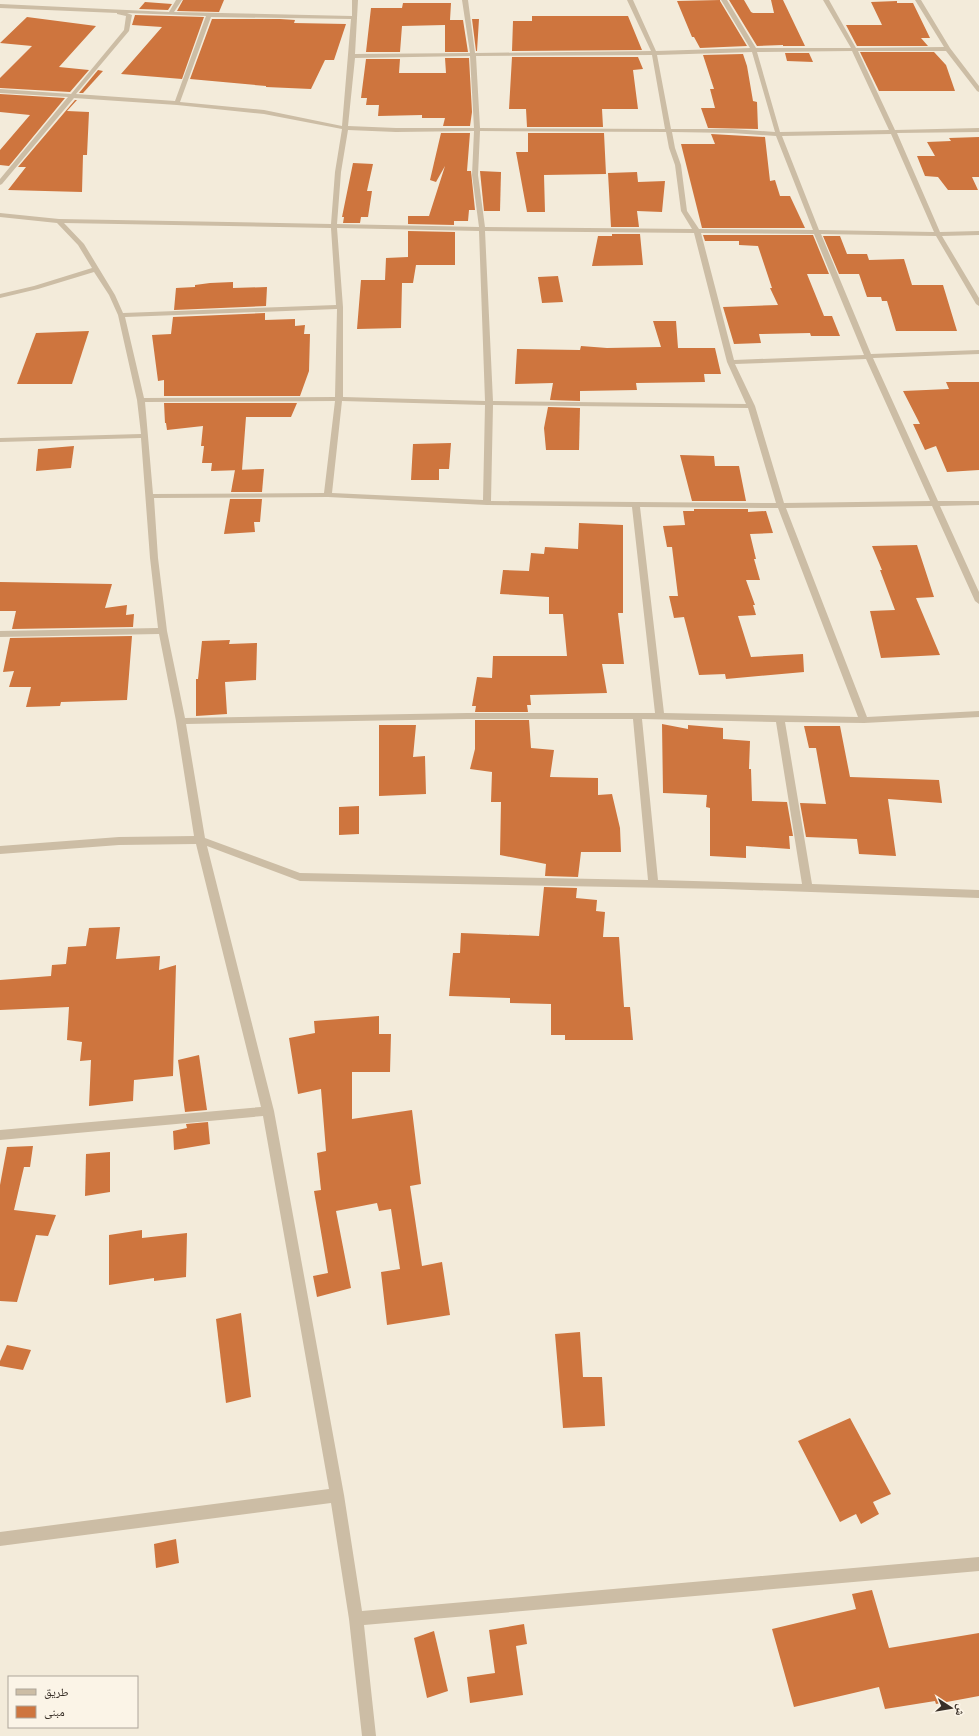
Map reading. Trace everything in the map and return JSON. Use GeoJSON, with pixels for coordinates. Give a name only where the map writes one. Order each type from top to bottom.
{"type":"FeatureCollection","features":[{"type":"Feature","properties":{"kind":"street"},"geometry":{"type":"LineString","coordinates":[[171,13],[179,0]]}},
{"type":"Feature","properties":{"kind":"street"},"geometry":{"type":"LineString","coordinates":[[328,495],[339,399],[340,307],[334,226],[338,172],[345,128],[352,56],[355,0]]}},
{"type":"Feature","properties":{"kind":"street"},"geometry":{"type":"LineString","coordinates":[[465,0],[473,55],[477,130],[475,175],[482,228],[489,403],[486,503]]}},
{"type":"Feature","properties":{"kind":"street"},"geometry":{"type":"LineString","coordinates":[[630,0],[654,53],[672,148],[678,165],[684,211],[697,232],[731,362],[751,406],[781,506],[864,720]]}},
{"type":"Feature","properties":{"kind":"street"},"geometry":{"type":"LineString","coordinates":[[724,0],[754,50],[778,134],[817,232],[868,356],[979,601]]}},
{"type":"Feature","properties":{"kind":"street"},"geometry":{"type":"LineString","coordinates":[[826,0],[854,50],[893,132],[938,234],[979,304]]}},
{"type":"Feature","properties":{"kind":"street"},"geometry":{"type":"LineString","coordinates":[[918,0],[948,49],[979,90]]}},
{"type":"Feature","properties":{"kind":"street"},"geometry":{"type":"LineString","coordinates":[[0,6],[97,7],[209,15],[355,18]]}},
{"type":"Feature","properties":{"kind":"street"},"geometry":{"type":"LineString","coordinates":[[0,183],[127,30],[129,15],[97,7]]}},
{"type":"Feature","properties":{"kind":"street"},"geometry":{"type":"LineString","coordinates":[[177,103],[209,15]]}},
{"type":"Feature","properties":{"kind":"street"},"geometry":{"type":"LineString","coordinates":[[352,56],[654,53],[754,50],[948,49]]}},
{"type":"Feature","properties":{"kind":"street"},"geometry":{"type":"LineString","coordinates":[[0,91],[70,97],[177,103],[264,112],[345,128],[396,130],[732,131],[778,134],[979,130]]}},
{"type":"Feature","properties":{"kind":"street"},"geometry":{"type":"LineString","coordinates":[[0,215],[59,221],[697,232],[979,233]]}},
{"type":"Feature","properties":{"kind":"street"},"geometry":{"type":"LineString","coordinates":[[59,221],[80,244],[112,295],[121,315],[141,400],[163,631],[181,722],[200,840],[268,1111],[337,1495],[356,1619],[369,1736]]}},
{"type":"Feature","properties":{"kind":"street"},"geometry":{"type":"LineString","coordinates":[[0,296],[36,288],[96,269]]}},
{"type":"Feature","properties":{"kind":"street"},"geometry":{"type":"LineString","coordinates":[[121,315],[340,307]]}},
{"type":"Feature","properties":{"kind":"street"},"geometry":{"type":"LineString","coordinates":[[731,362],[979,352]]}},
{"type":"Feature","properties":{"kind":"street"},"geometry":{"type":"LineString","coordinates":[[141,400],[339,399],[489,403],[751,406]]}},
{"type":"Feature","properties":{"kind":"street"},"geometry":{"type":"LineString","coordinates":[[0,440],[145,436]]}},
{"type":"Feature","properties":{"kind":"street"},"geometry":{"type":"LineString","coordinates":[[149,496],[328,495],[486,503],[781,506],[979,503]]}},
{"type":"Feature","properties":{"kind":"street"},"geometry":{"type":"LineString","coordinates":[[636,504],[660,716]]}},
{"type":"Feature","properties":{"kind":"street"},"geometry":{"type":"LineString","coordinates":[[1,636],[163,631]]}},
{"type":"Feature","properties":{"kind":"street"},"geometry":{"type":"LineString","coordinates":[[181,722],[467,716],[660,716],[864,720],[979,714]]}},
{"type":"Feature","properties":{"kind":"street"},"geometry":{"type":"LineString","coordinates":[[637,716],[653,884]]}},
{"type":"Feature","properties":{"kind":"street"},"geometry":{"type":"LineString","coordinates":[[780,718],[808,889]]}},
{"type":"Feature","properties":{"kind":"street"},"geometry":{"type":"LineString","coordinates":[[0,850],[119,841],[200,840],[300,877],[653,884],[979,894]]}},
{"type":"Feature","properties":{"kind":"street"},"geometry":{"type":"LineString","coordinates":[[0,1135],[268,1111]]}},
{"type":"Feature","properties":{"kind":"street"},"geometry":{"type":"LineString","coordinates":[[0,1539],[337,1495]]}},
{"type":"Feature","properties":{"kind":"street"},"geometry":{"type":"LineString","coordinates":[[356,1619],[979,1564]]}},
{"type":"Feature","properties":{"kind":"building"},"geometry":{"type":"Polygon","coordinates":[[[183,0],[224,0],[219,12],[177,11],[183,0]]]}},
{"type":"Feature","properties":{"kind":"building"},"geometry":{"type":"Polygon","coordinates":[[[720,0],[747,46],[700,48],[694,37],[692,37],[677,1],[720,0]]]}},
{"type":"Feature","properties":{"kind":"building"},"geometry":{"type":"Polygon","coordinates":[[[729,0],[744,0],[753,13],[774,13],[771,0],[783,0],[805,46],[757,46],[729,0]]]}},
{"type":"Feature","properties":{"kind":"building"},"geometry":{"type":"Polygon","coordinates":[[[897,1],[897,3],[913,3],[930,38],[921,38],[928,46],[857,46],[846,25],[882,25],[871,2],[897,1]]]}},
{"type":"Feature","properties":{"kind":"building"},"geometry":{"type":"Polygon","coordinates":[[[145,2],[172,4],[168,10],[139,9],[145,2]]]}},
{"type":"Feature","properties":{"kind":"building"},"geometry":{"type":"Polygon","coordinates":[[[403,3],[451,3],[450,20],[463,20],[468,52],[445,52],[445,25],[402,26],[400,52],[366,52],[371,8],[402,8],[403,3]]]}},
{"type":"Feature","properties":{"kind":"building"},"geometry":{"type":"Polygon","coordinates":[[[135,15],[204,17],[182,79],[121,74],[162,27],[132,25],[135,15]]]}},
{"type":"Feature","properties":{"kind":"building"},"geometry":{"type":"Polygon","coordinates":[[[532,16],[628,16],[642,50],[512,51],[513,21],[532,21],[532,16]]]}},
{"type":"Feature","properties":{"kind":"building"},"geometry":{"type":"Polygon","coordinates":[[[27,17],[96,26],[59,67],[89,70],[70,92],[0,88],[0,78],[32,46],[0,43],[27,17]]]}},
{"type":"Feature","properties":{"kind":"building"},"geometry":{"type":"Polygon","coordinates":[[[212,19],[280,19],[295,20],[294,23],[346,24],[334,60],[325,60],[311,89],[266,87],[190,79],[212,19]]]}},
{"type":"Feature","properties":{"kind":"building"},"geometry":{"type":"Polygon","coordinates":[[[472,19],[479,19],[477,51],[476,51],[472,19]]]}},
{"type":"Feature","properties":{"kind":"building"},"geometry":{"type":"Polygon","coordinates":[[[860,52],[934,52],[946,65],[955,91],[879,91],[860,52]]]}},
{"type":"Feature","properties":{"kind":"building"},"geometry":{"type":"Polygon","coordinates":[[[785,53],[809,53],[813,62],[787,61],[785,53]]]}},
{"type":"Feature","properties":{"kind":"building"},"geometry":{"type":"Polygon","coordinates":[[[743,54],[747,66],[753,101],[757,102],[758,129],[708,128],[701,108],[715,108],[710,89],[714,89],[703,55],[743,54]]]}},
{"type":"Feature","properties":{"kind":"building"},"geometry":{"type":"Polygon","coordinates":[[[512,57],[638,57],[643,69],[633,70],[638,109],[602,109],[603,127],[527,127],[526,109],[509,109],[512,57]]]}},
{"type":"Feature","properties":{"kind":"building"},"geometry":{"type":"Polygon","coordinates":[[[445,58],[469,58],[472,112],[470,126],[443,126],[445,118],[422,118],[422,115],[378,116],[379,105],[366,105],[367,98],[361,98],[366,59],[400,59],[399,73],[446,73],[445,58]]]}},
{"type":"Feature","properties":{"kind":"building"},"geometry":{"type":"Polygon","coordinates":[[[98,70],[103,71],[83,93],[79,93],[98,70]]]}},
{"type":"Feature","properties":{"kind":"building"},"geometry":{"type":"Polygon","coordinates":[[[0,94],[65,98],[9,166],[0,165],[0,150],[30,115],[0,112],[0,94]]]}},
{"type":"Feature","properties":{"kind":"building"},"geometry":{"type":"Polygon","coordinates":[[[75,100],[77,100],[67,111],[89,112],[87,155],[83,155],[82,192],[8,190],[26,167],[18,167],[75,100]]]}},
{"type":"Feature","properties":{"kind":"building"},"geometry":{"type":"Polygon","coordinates":[[[441,133],[470,133],[467,171],[471,171],[475,210],[469,210],[468,221],[454,221],[454,225],[408,224],[408,216],[429,216],[445,166],[436,182],[430,180],[441,133]]]}},
{"type":"Feature","properties":{"kind":"building"},"geometry":{"type":"Polygon","coordinates":[[[528,133],[604,133],[606,174],[544,175],[545,212],[527,212],[516,152],[528,152],[528,133]]]}},
{"type":"Feature","properties":{"kind":"building"},"geometry":{"type":"Polygon","coordinates":[[[711,134],[765,137],[770,181],[775,180],[780,196],[790,196],[805,228],[702,228],[681,144],[715,144],[711,134]]]}},
{"type":"Feature","properties":{"kind":"building"},"geometry":{"type":"Polygon","coordinates":[[[979,137],[979,177],[972,177],[978,190],[948,190],[938,177],[925,176],[917,156],[935,156],[927,142],[951,141],[949,138],[979,137]]]}},
{"type":"Feature","properties":{"kind":"building"},"geometry":{"type":"Polygon","coordinates":[[[353,163],[373,164],[367,191],[372,191],[368,217],[361,217],[360,223],[343,223],[344,217],[342,217],[353,163]]]}},
{"type":"Feature","properties":{"kind":"building"},"geometry":{"type":"Polygon","coordinates":[[[480,171],[501,172],[500,211],[484,211],[480,171]]]}},
{"type":"Feature","properties":{"kind":"building"},"geometry":{"type":"Polygon","coordinates":[[[637,172],[638,182],[665,181],[662,212],[637,211],[639,227],[611,227],[608,173],[637,172]]]}},
{"type":"Feature","properties":{"kind":"building"},"geometry":{"type":"Polygon","coordinates":[[[408,231],[455,232],[455,265],[416,265],[413,283],[402,283],[401,328],[357,329],[361,280],[385,280],[386,258],[408,257],[408,231]]]}},
{"type":"Feature","properties":{"kind":"building"},"geometry":{"type":"Polygon","coordinates":[[[612,234],[640,234],[643,265],[592,266],[598,236],[612,236],[612,234]]]}},
{"type":"Feature","properties":{"kind":"building"},"geometry":{"type":"Polygon","coordinates":[[[703,235],[813,235],[829,274],[807,274],[824,316],[832,316],[840,336],[811,336],[810,333],[759,334],[761,343],[734,344],[723,307],[778,305],[770,288],[772,288],[758,246],[739,245],[739,241],[705,241],[703,235]]]}},
{"type":"Feature","properties":{"kind":"building"},"geometry":{"type":"Polygon","coordinates":[[[823,236],[840,236],[847,254],[867,254],[869,260],[904,259],[912,285],[943,285],[957,331],[896,331],[887,301],[882,301],[881,297],[867,297],[859,274],[839,274],[823,236]]]}},
{"type":"Feature","properties":{"kind":"building"},"geometry":{"type":"Polygon","coordinates":[[[558,276],[563,302],[542,303],[538,277],[558,276]]]}},
{"type":"Feature","properties":{"kind":"building"},"geometry":{"type":"Polygon","coordinates":[[[233,282],[233,288],[267,287],[266,306],[174,310],[176,288],[195,287],[195,285],[210,283],[233,282]]]}},
{"type":"Feature","properties":{"kind":"building"},"geometry":{"type":"Polygon","coordinates":[[[265,313],[265,320],[295,319],[295,326],[305,325],[304,334],[310,334],[309,371],[300,396],[164,396],[164,380],[158,381],[152,335],[171,334],[173,317],[265,313]]]}},
{"type":"Feature","properties":{"kind":"building"},"geometry":{"type":"Polygon","coordinates":[[[653,321],[676,321],[678,348],[715,348],[721,374],[704,374],[705,382],[636,383],[637,390],[580,391],[580,401],[550,400],[553,383],[515,384],[517,349],[580,350],[581,346],[607,348],[661,347],[653,321]]]}},
{"type":"Feature","properties":{"kind":"building"},"geometry":{"type":"Polygon","coordinates":[[[89,331],[72,384],[17,384],[36,333],[89,331]]]}},
{"type":"Feature","properties":{"kind":"building"},"geometry":{"type":"Polygon","coordinates":[[[946,382],[979,382],[979,470],[947,472],[936,446],[925,450],[913,424],[920,424],[903,391],[949,389],[946,382]]]}},
{"type":"Feature","properties":{"kind":"building"},"geometry":{"type":"Polygon","coordinates":[[[164,403],[297,403],[291,417],[246,417],[242,470],[211,471],[212,463],[202,463],[204,446],[201,446],[203,426],[167,430],[165,423],[164,403]]]}},
{"type":"Feature","properties":{"kind":"building"},"geometry":{"type":"Polygon","coordinates":[[[548,407],[580,408],[579,450],[546,450],[544,428],[548,407]]]}},
{"type":"Feature","properties":{"kind":"building"},"geometry":{"type":"Polygon","coordinates":[[[451,443],[449,469],[439,469],[439,480],[411,480],[413,444],[451,443]]]}},
{"type":"Feature","properties":{"kind":"building"},"geometry":{"type":"Polygon","coordinates":[[[74,446],[71,468],[36,471],[38,449],[74,446]]]}},
{"type":"Feature","properties":{"kind":"building"},"geometry":{"type":"Polygon","coordinates":[[[680,455],[714,456],[715,466],[739,466],[746,501],[692,501],[680,455]]]}},
{"type":"Feature","properties":{"kind":"building"},"geometry":{"type":"Polygon","coordinates":[[[264,469],[262,492],[231,492],[235,470],[264,469]]]}},
{"type":"Feature","properties":{"kind":"building"},"geometry":{"type":"Polygon","coordinates":[[[230,499],[262,499],[260,522],[254,522],[255,532],[224,534],[230,499]]]}},
{"type":"Feature","properties":{"kind":"building"},"geometry":{"type":"Polygon","coordinates":[[[694,509],[748,509],[748,512],[766,511],[773,533],[750,534],[756,559],[754,559],[760,580],[746,580],[755,605],[753,605],[756,615],[738,616],[751,657],[803,654],[804,672],[726,679],[725,674],[699,675],[684,617],[674,618],[669,596],[678,596],[672,547],[667,547],[663,526],[685,525],[683,511],[694,511],[694,509]]]}},
{"type":"Feature","properties":{"kind":"building"},"geometry":{"type":"Polygon","coordinates":[[[579,523],[623,525],[623,613],[618,613],[624,664],[602,664],[607,693],[530,695],[531,705],[527,705],[528,712],[475,712],[476,706],[472,706],[477,677],[492,678],[493,656],[567,656],[563,614],[549,614],[549,597],[500,594],[503,570],[529,571],[531,553],[544,554],[545,547],[578,549],[579,523]]]}},
{"type":"Feature","properties":{"kind":"building"},"geometry":{"type":"Polygon","coordinates":[[[917,545],[934,597],[916,598],[940,655],[881,658],[870,611],[895,610],[880,570],[882,570],[872,546],[917,545]]]}},
{"type":"Feature","properties":{"kind":"building"},"geometry":{"type":"Polygon","coordinates":[[[0,582],[112,584],[105,608],[127,605],[126,615],[134,614],[133,627],[12,629],[16,611],[0,611],[0,582]]]}},
{"type":"Feature","properties":{"kind":"building"},"geometry":{"type":"Polygon","coordinates":[[[132,636],[127,700],[61,702],[60,706],[26,707],[31,687],[9,687],[14,671],[3,672],[10,638],[132,636]]]}},
{"type":"Feature","properties":{"kind":"building"},"geometry":{"type":"Polygon","coordinates":[[[230,640],[229,644],[257,643],[256,680],[225,682],[227,714],[196,716],[196,679],[198,679],[202,641],[230,640]]]}},
{"type":"Feature","properties":{"kind":"building"},"geometry":{"type":"Polygon","coordinates":[[[475,720],[529,720],[531,748],[554,750],[550,777],[598,778],[598,795],[612,794],[620,828],[621,852],[581,852],[578,877],[545,876],[546,864],[500,855],[501,802],[491,802],[492,772],[470,769],[475,749],[475,720]]]}},
{"type":"Feature","properties":{"kind":"building"},"geometry":{"type":"Polygon","coordinates":[[[662,724],[688,729],[688,725],[723,728],[723,739],[750,741],[749,769],[751,769],[752,801],[787,802],[793,836],[789,836],[790,849],[746,846],[746,858],[710,856],[710,808],[706,807],[707,795],[663,793],[662,724]]]}},
{"type":"Feature","properties":{"kind":"building"},"geometry":{"type":"Polygon","coordinates":[[[379,725],[416,725],[413,757],[425,756],[426,794],[379,796],[379,725]]]}},
{"type":"Feature","properties":{"kind":"building"},"geometry":{"type":"Polygon","coordinates":[[[804,726],[840,726],[850,777],[939,780],[942,803],[888,799],[896,856],[859,854],[857,839],[806,837],[800,803],[826,804],[816,748],[809,748],[804,726]]]}},
{"type":"Feature","properties":{"kind":"building"},"geometry":{"type":"Polygon","coordinates":[[[359,806],[359,834],[339,835],[339,807],[359,806]]]}},
{"type":"Feature","properties":{"kind":"building"},"geometry":{"type":"Polygon","coordinates":[[[544,887],[577,888],[576,898],[597,900],[596,911],[605,912],[603,937],[619,937],[624,1007],[630,1007],[633,1040],[565,1040],[565,1035],[551,1035],[551,1004],[510,1003],[510,998],[449,996],[453,953],[460,953],[461,933],[539,936],[544,887]]]}},
{"type":"Feature","properties":{"kind":"building"},"geometry":{"type":"Polygon","coordinates":[[[120,927],[116,959],[160,956],[159,970],[176,965],[173,1076],[134,1080],[133,1101],[89,1106],[91,1060],[80,1061],[82,1042],[67,1040],[69,1007],[0,1010],[0,980],[51,976],[52,965],[66,964],[68,947],[86,946],[89,928],[120,927]]]}},
{"type":"Feature","properties":{"kind":"building"},"geometry":{"type":"Polygon","coordinates":[[[379,1016],[379,1034],[391,1034],[390,1072],[352,1072],[352,1119],[412,1110],[421,1184],[410,1186],[422,1266],[442,1262],[450,1315],[387,1325],[381,1272],[400,1269],[391,1209],[379,1211],[377,1203],[336,1211],[351,1288],[317,1297],[313,1276],[328,1273],[314,1191],[321,1190],[317,1153],[326,1151],[321,1089],[298,1094],[289,1038],[315,1033],[314,1021],[379,1016]]]}},
{"type":"Feature","properties":{"kind":"building"},"geometry":{"type":"Polygon","coordinates":[[[199,1055],[207,1110],[185,1112],[178,1060],[199,1055]]]}},
{"type":"Feature","properties":{"kind":"building"},"geometry":{"type":"Polygon","coordinates":[[[208,1122],[210,1144],[174,1150],[173,1131],[187,1128],[186,1124],[208,1122]]]}},
{"type":"Feature","properties":{"kind":"building"},"geometry":{"type":"Polygon","coordinates":[[[33,1146],[30,1167],[24,1167],[14,1210],[56,1215],[48,1236],[36,1235],[17,1302],[0,1301],[0,1185],[7,1147],[33,1146]]]}},
{"type":"Feature","properties":{"kind":"building"},"geometry":{"type":"Polygon","coordinates":[[[110,1152],[110,1192],[85,1196],[86,1154],[110,1152]]]}},
{"type":"Feature","properties":{"kind":"building"},"geometry":{"type":"Polygon","coordinates":[[[142,1230],[142,1238],[187,1233],[186,1277],[154,1281],[154,1278],[109,1285],[109,1235],[142,1230]]]}},
{"type":"Feature","properties":{"kind":"building"},"geometry":{"type":"Polygon","coordinates":[[[241,1313],[251,1397],[226,1403],[216,1319],[241,1313]]]}},
{"type":"Feature","properties":{"kind":"building"},"geometry":{"type":"Polygon","coordinates":[[[580,1332],[583,1377],[602,1377],[605,1426],[563,1428],[555,1334],[580,1332]]]}},
{"type":"Feature","properties":{"kind":"building"},"geometry":{"type":"Polygon","coordinates":[[[7,1345],[31,1350],[23,1370],[0,1366],[0,1361],[7,1345]]]}},
{"type":"Feature","properties":{"kind":"building"},"geometry":{"type":"Polygon","coordinates":[[[850,1418],[891,1494],[873,1502],[879,1514],[861,1524],[856,1514],[840,1522],[798,1441],[850,1418]]]}},
{"type":"Feature","properties":{"kind":"building"},"geometry":{"type":"Polygon","coordinates":[[[176,1539],[179,1563],[156,1568],[154,1544],[176,1539]]]}},
{"type":"Feature","properties":{"kind":"building"},"geometry":{"type":"Polygon","coordinates":[[[872,1590],[889,1648],[979,1633],[979,1696],[936,1704],[935,1701],[885,1709],[879,1687],[794,1707],[772,1629],[856,1609],[852,1594],[872,1590]]]}},
{"type":"Feature","properties":{"kind":"building"},"geometry":{"type":"Polygon","coordinates":[[[524,1624],[527,1644],[516,1646],[523,1695],[470,1703],[467,1677],[495,1673],[489,1630],[524,1624]]]}},
{"type":"Feature","properties":{"kind":"building"},"geometry":{"type":"Polygon","coordinates":[[[434,1631],[448,1691],[427,1698],[414,1638],[434,1631]]]}}]}
